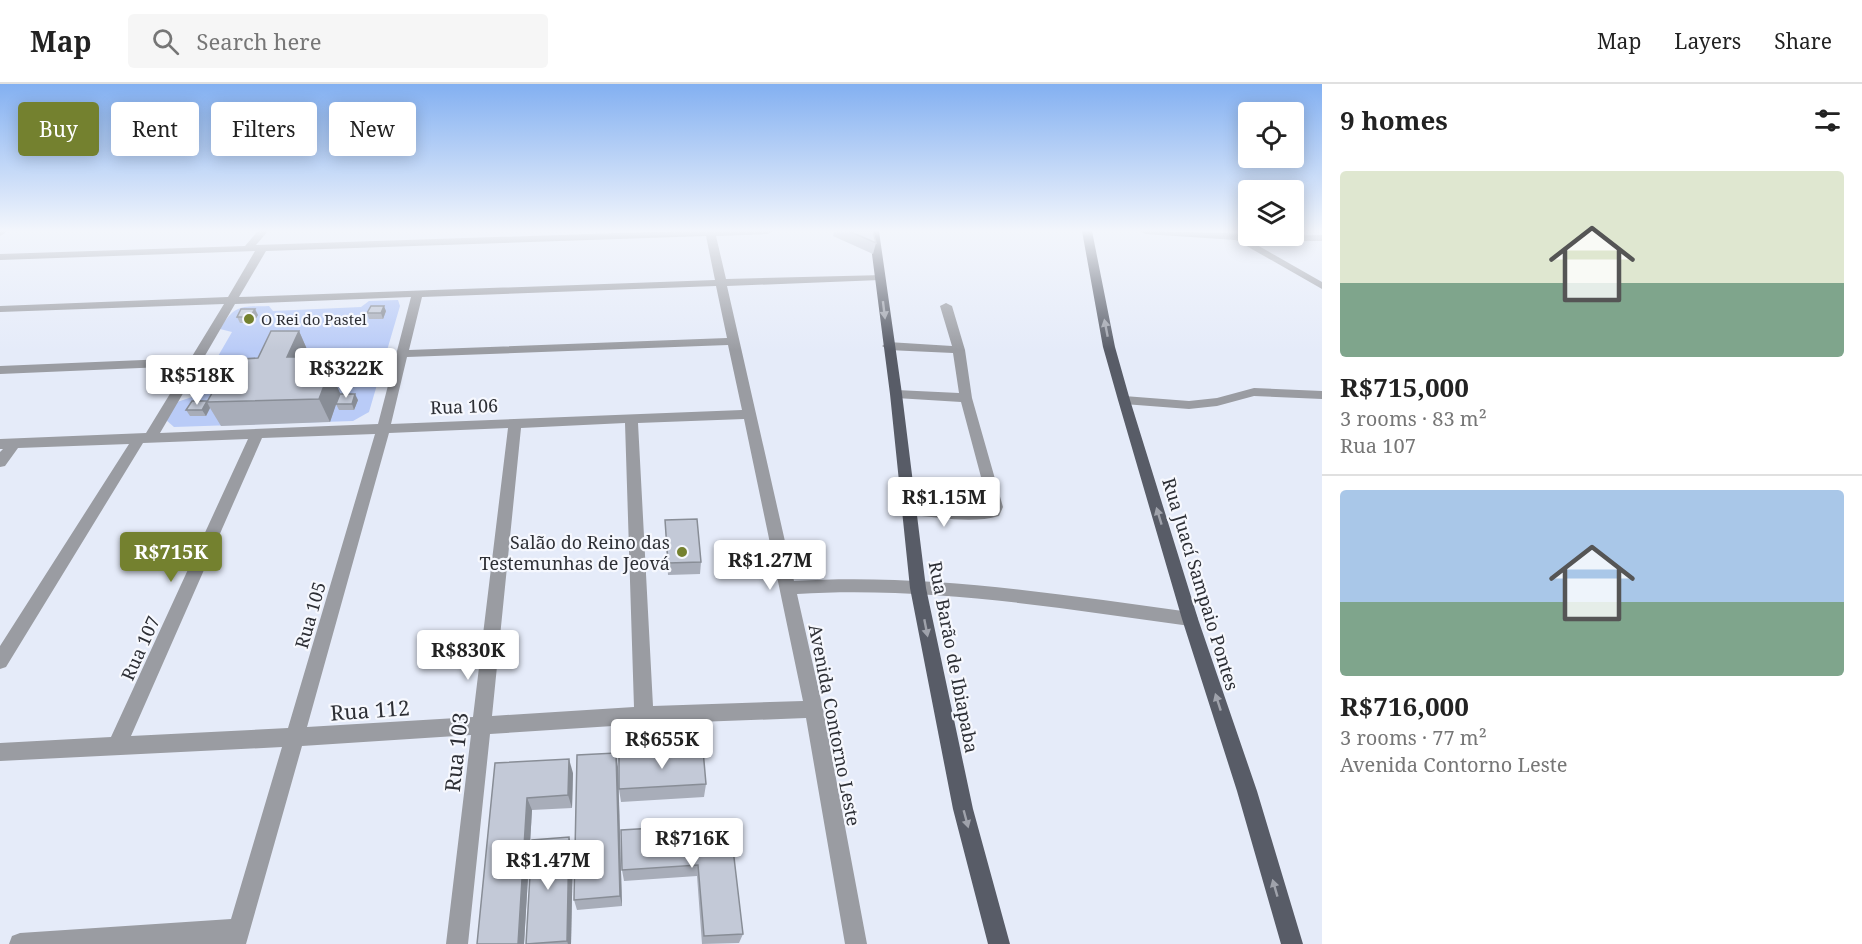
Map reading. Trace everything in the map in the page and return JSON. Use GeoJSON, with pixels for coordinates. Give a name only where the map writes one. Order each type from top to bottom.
{"type":"FeatureCollection","features":[{"type":"Feature","properties":{"kind":"main road","name":"Rua Barão de Ibiapaba"},"geometry":{"type":"LineString","coordinates":[[879,271],[918,588],[963,809],[999,944]]}},
{"type":"Feature","properties":{"kind":"main road","name":"Rua Juací Sampaio Pontes"},"geometry":{"type":"LineString","coordinates":[[1095,271],[1109,347],[1124,400],[1190,619],[1247,791],[1292,944]]}},
{"type":"Feature","properties":{"kind":"street"},"geometry":{"type":"LineString","coordinates":[[0,661],[195,362],[249,271]]}},
{"type":"Feature","properties":{"kind":"street","name":"Avenida Contorno Leste"},"geometry":{"type":"LineString","coordinates":[[718,271],[814,710],[856,944]]}},
{"type":"Feature","properties":{"kind":"street"},"geometry":{"type":"LineString","coordinates":[[1297,271],[1322,286]]}},
{"type":"Feature","properties":{"kind":"street"},"geometry":{"type":"LineString","coordinates":[[0,309],[880,277]]}},
{"type":"Feature","properties":{"kind":"street"},"geometry":{"type":"LineString","coordinates":[[1307,277],[1322,299]]}},
{"type":"Feature","properties":{"kind":"street","name":"Rua 105"},"geometry":{"type":"LineString","coordinates":[[237,937],[384,427],[417,295]]}},
{"type":"Feature","properties":{"kind":"street"},"geometry":{"type":"LineString","coordinates":[[910,509],[980,514],[994,512],[996,507],[966,398],[959,350],[946,306]]}},
{"type":"Feature","properties":{"kind":"street"},"geometry":{"type":"LineString","coordinates":[[401,354],[734,341]]}},
{"type":"Feature","properties":{"kind":"street"},"geometry":{"type":"LineString","coordinates":[[888,346],[959,350]]}},
{"type":"Feature","properties":{"kind":"street"},"geometry":{"type":"LineString","coordinates":[[0,370],[195,362]]}},
{"type":"Feature","properties":{"kind":"street"},"geometry":{"type":"LineString","coordinates":[[1124,400],[1189,405],[1217,402],[1254,392],[1322,395]]}},
{"type":"Feature","properties":{"kind":"street"},"geometry":{"type":"LineString","coordinates":[[896,394],[966,398]]}},
{"type":"Feature","properties":{"kind":"street","name":"Rua 106"},"geometry":{"type":"LineString","coordinates":[[7,444],[749,414]]}},
{"type":"Feature","properties":{"kind":"street"},"geometry":{"type":"LineString","coordinates":[[631,418],[644,715]]}},
{"type":"Feature","properties":{"kind":"street","name":"Rua 103"},"geometry":{"type":"LineString","coordinates":[[457,944],[515,422]]}},
{"type":"Feature","properties":{"kind":"street","name":"Rua 107"},"geometry":{"type":"LineString","coordinates":[[117,746],[257,435]]}},
{"type":"Feature","properties":{"kind":"street"},"geometry":{"type":"LineString","coordinates":[[0,462],[7,444]]}},
{"type":"Feature","properties":{"kind":"street"},"geometry":{"type":"LineString","coordinates":[[787,588],[851,584],[918,588],[1040,598],[1190,619]]}},
{"type":"Feature","properties":{"kind":"street","name":"Rua 112"},"geometry":{"type":"LineString","coordinates":[[0,752],[295,737],[644,715],[814,710]]}},
{"type":"Feature","properties":{"kind":"street"},"geometry":{"type":"LineString","coordinates":[[20,944],[237,937]]}},
{"type":"Feature","properties":{"kind":"shaded area"},"geometry":{"type":"Polygon","coordinates":[[[398,300],[400,306],[369,412],[353,421],[174,427],[166,420],[177,402],[195,396],[232,332],[220,329],[235,311],[245,307],[259,306],[269,306],[273,311],[361,307],[369,301],[398,300]]]}},
{"type":"Feature","properties":{"kind":"building"},"geometry":{"type":"Polygon","coordinates":[[[371,306],[384,306],[381,313],[367,313],[371,306]]]}},
{"type":"Feature","properties":{"kind":"building"},"geometry":{"type":"Polygon","coordinates":[[[241,309],[255,309],[250,317],[237,317],[241,309]]]}},
{"type":"Feature","properties":{"kind":"building"},"geometry":{"type":"Polygon","coordinates":[[[271,331],[299,331],[287,357],[303,357],[296,371],[330,370],[319,399],[207,402],[223,374],[233,374],[242,359],[258,358],[271,331]]]}},
{"type":"Feature","properties":{"kind":"building"},"geometry":{"type":"Polygon","coordinates":[[[340,394],[355,394],[352,404],[336,404],[340,394]]]}},
{"type":"Feature","properties":{"kind":"building"},"geometry":{"type":"Polygon","coordinates":[[[192,401],[207,401],[202,410],[186,410],[192,401]]]}},
{"type":"Feature","properties":{"kind":"building","name":"Salão do Reino das Testemunhas de Jeová"},"geometry":{"type":"Polygon","coordinates":[[[697,519],[701,562],[668,563],[665,520],[697,519]]]}},
{"type":"Feature","properties":{"kind":"building"},"geometry":{"type":"Polygon","coordinates":[[[703,750],[706,784],[619,789],[619,755],[703,750]]]}},
{"type":"Feature","properties":{"kind":"building"},"geometry":{"type":"Polygon","coordinates":[[[616,753],[620,896],[574,900],[577,755],[616,753]]]}},
{"type":"Feature","properties":{"kind":"building"},"geometry":{"type":"Polygon","coordinates":[[[569,759],[568,795],[527,798],[518,944],[477,944],[495,763],[569,759]]]}},
{"type":"Feature","properties":{"kind":"building"},"geometry":{"type":"Polygon","coordinates":[[[688,826],[689,835],[731,832],[743,934],[704,936],[698,865],[622,870],[621,830],[688,826]]]}},
{"type":"Feature","properties":{"kind":"building"},"geometry":{"type":"Polygon","coordinates":[[[569,837],[567,941],[526,944],[532,840],[569,837]]]}},
{"type":"Feature","properties":{"kind":"place","name":"O Rei do Pastel"},"geometry":{"type":"Point","coordinates":[249,319]}},
{"type":"Feature","properties":{"kind":"place","name":"Salão do Reino das Testemunhas de Jeová"},"geometry":{"type":"Point","coordinates":[682,552]}}]}
